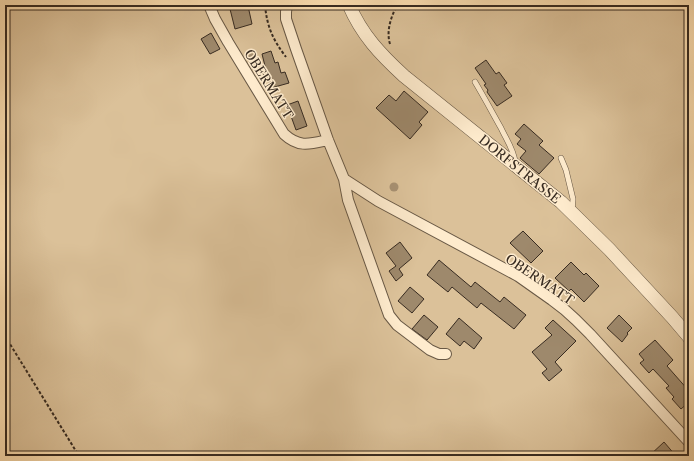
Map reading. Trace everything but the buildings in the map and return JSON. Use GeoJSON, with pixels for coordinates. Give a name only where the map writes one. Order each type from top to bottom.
{"type":"FeatureCollection","features":[{"type":"Feature","properties":{"kind":"street","name":"OBERMATT"},"geometry":{"type":"LineString","coordinates":[[209,5],[228,42],[284,134],[289,139],[302,144],[328,140]]}},
{"type":"Feature","properties":{"kind":"street"},"geometry":{"type":"LineString","coordinates":[[287,5],[286,19],[328,140],[344,179],[348,200],[389,315],[397,325],[430,350],[439,354],[446,354]]}},
{"type":"Feature","properties":{"kind":"street","name":"DORFSTRASSE"},"geometry":{"type":"LineString","coordinates":[[350,5],[366,36],[384,58],[404,76],[572,212],[619,260],[689,337]]}},
{"type":"Feature","properties":{"kind":"street","name":"OBERMATT"},"geometry":{"type":"LineString","coordinates":[[344,179],[378,201],[518,276],[552,300],[586,329],[689,442]]}},
{"type":"Feature","properties":{"kind":"lane"},"geometry":{"type":"LineString","coordinates":[[474,82],[507,140],[514,156],[515,165]]}},
{"type":"Feature","properties":{"kind":"lane"},"geometry":{"type":"LineString","coordinates":[[561,158],[566,170],[573,199],[572,212]]}},
{"type":"Feature","properties":{"kind":"path"},"geometry":{"type":"LineString","coordinates":[[265,5],[266,18],[274,39],[290,62],[302,67]]}},
{"type":"Feature","properties":{"kind":"path"},"geometry":{"type":"LineString","coordinates":[[390,45],[389,28],[397,5]]}},
{"type":"Feature","properties":{"kind":"path"},"geometry":{"type":"LineString","coordinates":[[5,336],[79,456]]}},
{"type":"Feature","properties":{"kind":"shaded area"},"geometry":{"type":"Polygon","coordinates":[[[5,5],[689,5],[689,456],[5,456],[5,5]]]}}]}
